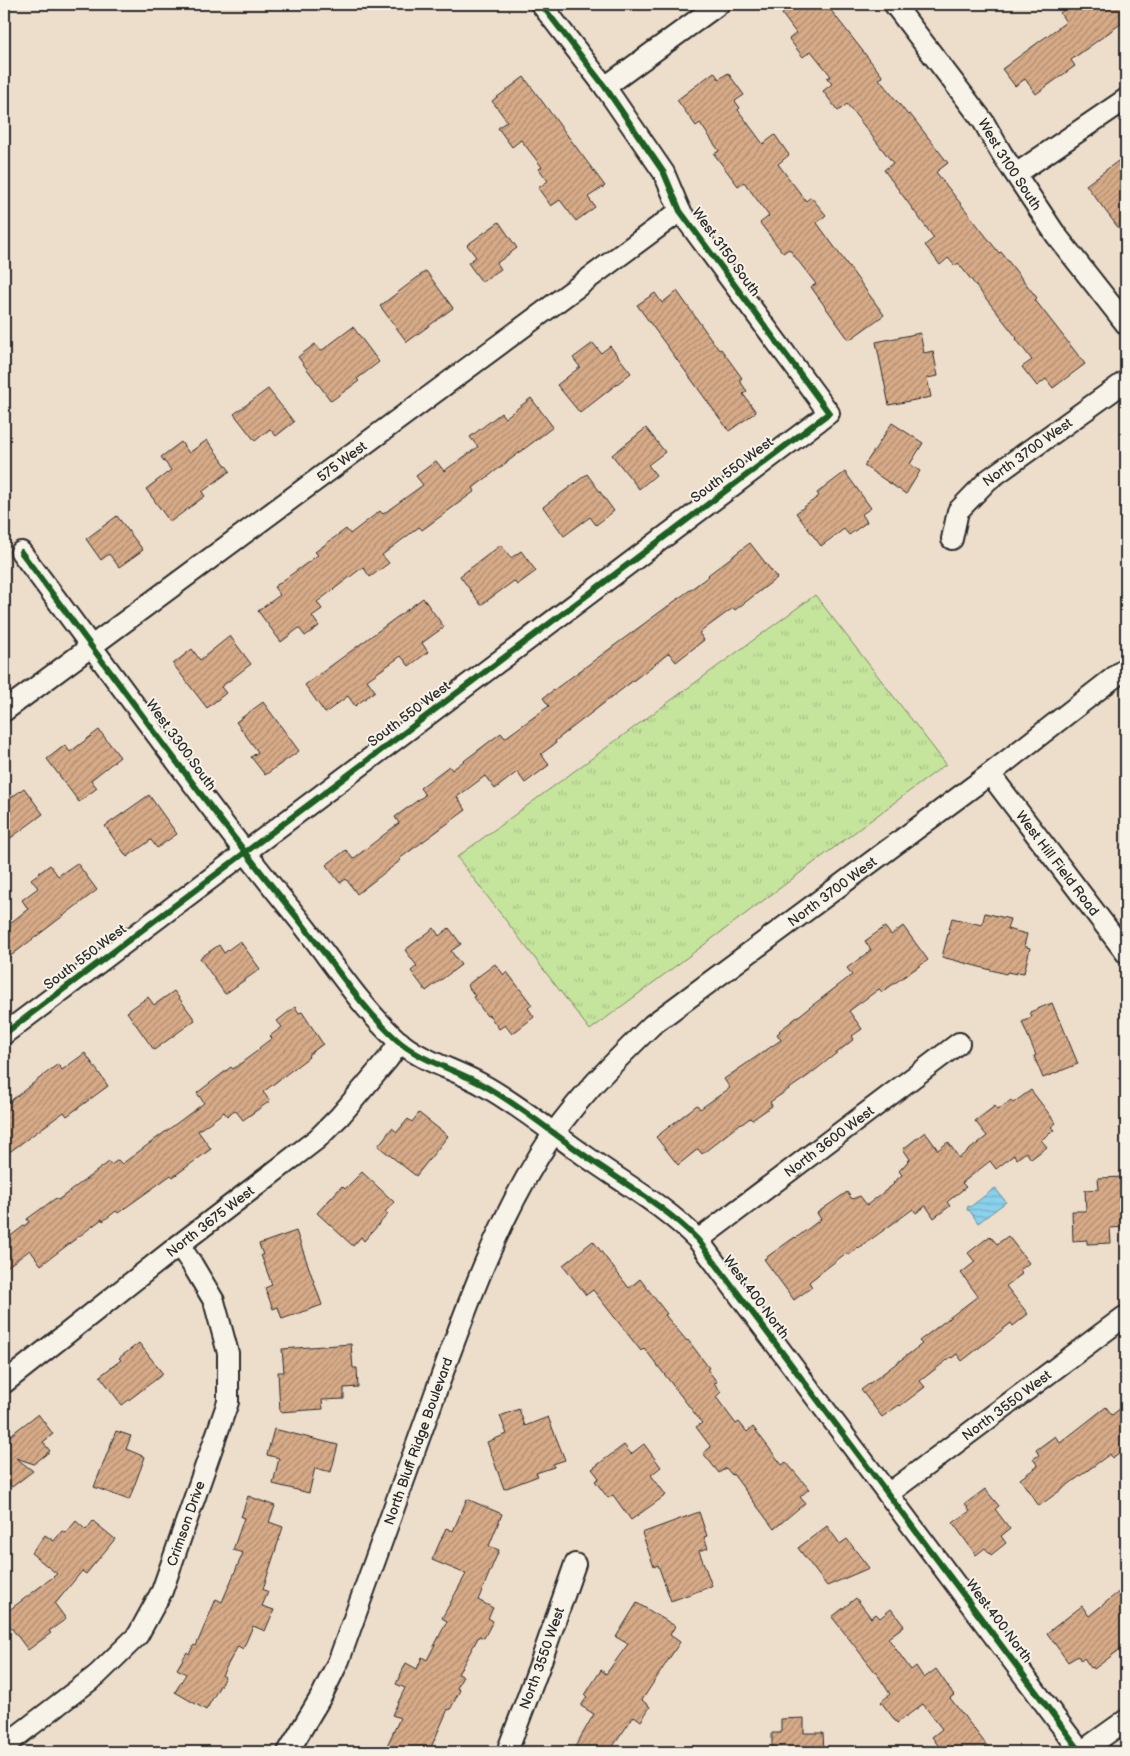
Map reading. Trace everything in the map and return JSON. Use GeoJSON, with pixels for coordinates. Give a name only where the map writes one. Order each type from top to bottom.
{"type":"FeatureCollection","features":[{"type":"Feature","properties":{"kind":"street","name":"West 3150 South"},"geometry":{"type":"LineString","coordinates":[[541,4],[605,87],[664,173],[680,211],[829,413]]}},
{"type":"Feature","properties":{"kind":"street"},"geometry":{"type":"LineString","coordinates":[[605,87],[719,4]]}},
{"type":"Feature","properties":{"kind":"street","name":"West 3100 South"},"geometry":{"type":"LineString","coordinates":[[894,4],[983,121],[1002,154],[1056,235],[1126,324]]}},
{"type":"Feature","properties":{"kind":"street"},"geometry":{"type":"LineString","coordinates":[[1016,174],[1126,99]]}},
{"type":"Feature","properties":{"kind":"street","name":"575 West"},"geometry":{"type":"LineString","coordinates":[[4,711],[680,211]]}},
{"type":"Feature","properties":{"kind":"street","name":"North 3700 West"},"geometry":{"type":"LineString","coordinates":[[952,539],[958,511],[988,480],[1126,381]]}},
{"type":"Feature","properties":{"kind":"street","name":"South 550 West"},"geometry":{"type":"LineString","coordinates":[[4,1034],[829,413]]}},
{"type":"Feature","properties":{"kind":"street","name":"West 3300 South"},"geometry":{"type":"LineString","coordinates":[[21,552],[245,853],[323,950]]}},
{"type":"Feature","properties":{"kind":"street","name":"North 3700 West"},"geometry":{"type":"LineString","coordinates":[[554,1133],[612,1064],[652,1026],[990,774],[1126,668]]}},
{"type":"Feature","properties":{"kind":"street","name":"West Hill Field Road"},"geometry":{"type":"LineString","coordinates":[[990,774],[1126,954]]}},
{"type":"Feature","properties":{"kind":"street","name":"West 400 North"},"geometry":{"type":"LineString","coordinates":[[323,950],[377,1022],[400,1042],[419,1054],[482,1084],[524,1110],[681,1223],[698,1240],[1081,1752]]}},
{"type":"Feature","properties":{"kind":"street","name":"North 3675 West"},"geometry":{"type":"LineString","coordinates":[[4,1384],[178,1245],[316,1139],[340,1116],[400,1042]]}},
{"type":"Feature","properties":{"kind":"street","name":"North 3600 West"},"geometry":{"type":"LineString","coordinates":[[698,1240],[959,1043]]}},
{"type":"Feature","properties":{"kind":"street","name":"North Bluff Ridge Boulevard"},"geometry":{"type":"LineString","coordinates":[[288,1752],[322,1695],[338,1660],[477,1279],[506,1213],[539,1154],[554,1133]]}},
{"type":"Feature","properties":{"kind":"street","name":"Crimson Drive"},"geometry":{"type":"LineString","coordinates":[[4,1746],[97,1675],[138,1635],[162,1591],[228,1402],[228,1353],[214,1301],[192,1264],[178,1245]]}},
{"type":"Feature","properties":{"kind":"street","name":"North 3550 West"},"geometry":{"type":"LineString","coordinates":[[888,1494],[1124,1317]]}},
{"type":"Feature","properties":{"kind":"street","name":"North 3550 West"},"geometry":{"type":"LineString","coordinates":[[506,1752],[539,1668],[575,1564]]}},
{"type":"Feature","properties":{"kind":"street"},"geometry":{"type":"LineString","coordinates":[[1081,1752],[1126,1720]]}},
{"type":"Feature","properties":{"kind":"green space"},"geometry":{"type":"Polygon","coordinates":[[[815,595],[946,764],[590,1030],[457,857],[815,595]]]}},
{"type":"Feature","properties":{"kind":"water"},"geometry":{"type":"Polygon","coordinates":[[[995,1188],[1006,1202],[978,1223],[970,1211],[967,1210],[968,1206],[970,1207],[995,1188]]]}},
{"type":"Feature","properties":{"kind":"building"},"geometry":{"type":"Polygon","coordinates":[[[796,4],[826,4],[883,77],[879,79],[908,115],[910,114],[948,163],[936,172],[999,253],[1001,252],[1037,298],[1035,300],[1085,364],[1053,388],[1046,379],[1037,386],[1022,367],[1032,360],[958,263],[955,266],[948,258],[940,265],[925,245],[934,238],[884,170],[893,163],[847,104],[838,111],[823,91],[832,84],[827,78],[831,76],[811,51],[803,57],[789,39],[796,33],[782,14],[796,4]]]}},
{"type":"Feature","properties":{"kind":"building"},"geometry":{"type":"Polygon","coordinates":[[[1072,4],[1126,4],[1126,20],[1071,60],[1075,66],[1036,94],[1025,79],[1015,86],[1002,69],[1066,22],[1060,13],[1072,4]]]}},
{"type":"Feature","properties":{"kind":"building"},"geometry":{"type":"Polygon","coordinates":[[[714,72],[719,79],[728,73],[744,95],[735,101],[740,108],[738,110],[763,144],[775,135],[789,155],[778,164],[806,201],[811,197],[826,215],[817,223],[884,315],[849,340],[811,287],[816,284],[789,249],[783,253],[760,223],[769,216],[744,182],[738,186],[714,154],[719,151],[700,123],[696,126],[677,100],[714,72]]]}},
{"type":"Feature","properties":{"kind":"building"},"geometry":{"type":"Polygon","coordinates":[[[524,77],[605,186],[588,197],[595,207],[576,221],[560,200],[551,206],[538,188],[548,181],[539,169],[542,167],[521,140],[512,147],[498,128],[507,121],[492,101],[524,77]]]}},
{"type":"Feature","properties":{"kind":"building"},"geometry":{"type":"Polygon","coordinates":[[[1118,161],[1126,172],[1126,238],[1086,185],[1118,161]]]}},
{"type":"Feature","properties":{"kind":"building"},"geometry":{"type":"Polygon","coordinates":[[[499,222],[517,248],[497,263],[501,269],[482,282],[468,263],[476,257],[467,245],[499,222]]]}},
{"type":"Feature","properties":{"kind":"building"},"geometry":{"type":"Polygon","coordinates":[[[426,271],[453,308],[407,342],[380,306],[426,271]]]}},
{"type":"Feature","properties":{"kind":"building"},"geometry":{"type":"Polygon","coordinates":[[[677,291],[719,350],[721,349],[742,378],[739,380],[747,391],[743,394],[756,412],[729,431],[637,305],[655,293],[662,303],[677,291]]]}},
{"type":"Feature","properties":{"kind":"building"},"geometry":{"type":"Polygon","coordinates":[[[353,327],[379,362],[357,379],[359,381],[331,401],[298,357],[315,344],[321,351],[353,327]]]}},
{"type":"Feature","properties":{"kind":"building"},"geometry":{"type":"Polygon","coordinates":[[[920,333],[924,353],[933,351],[938,376],[927,378],[931,397],[889,405],[876,342],[920,333]]]}},
{"type":"Feature","properties":{"kind":"building"},"geometry":{"type":"Polygon","coordinates":[[[593,343],[601,353],[610,346],[631,373],[580,413],[557,385],[580,367],[573,358],[593,343]]]}},
{"type":"Feature","properties":{"kind":"building"},"geometry":{"type":"Polygon","coordinates":[[[268,389],[294,422],[276,436],[270,429],[255,441],[234,414],[268,389]]]}},
{"type":"Feature","properties":{"kind":"building"},"geometry":{"type":"Polygon","coordinates":[[[531,398],[553,427],[473,488],[475,491],[422,530],[419,527],[382,555],[389,563],[370,577],[363,567],[317,602],[322,609],[312,616],[319,626],[305,636],[299,628],[281,642],[258,611],[280,595],[274,587],[318,555],[315,552],[346,529],[350,534],[380,511],[383,514],[423,485],[416,476],[436,461],[444,471],[478,447],[470,437],[501,413],[505,418],[531,398]]]}},
{"type":"Feature","properties":{"kind":"building"},"geometry":{"type":"Polygon","coordinates":[[[892,423],[923,443],[910,464],[920,471],[906,494],[864,466],[892,423]]]}},
{"type":"Feature","properties":{"kind":"building"},"geometry":{"type":"Polygon","coordinates":[[[646,428],[665,452],[648,465],[656,475],[639,489],[612,455],[646,428]]]}},
{"type":"Feature","properties":{"kind":"building"},"geometry":{"type":"Polygon","coordinates":[[[207,440],[230,471],[202,492],[205,496],[170,522],[146,489],[171,470],[161,457],[181,442],[189,453],[207,440]]]}},
{"type":"Feature","properties":{"kind":"building"},"geometry":{"type":"Polygon","coordinates":[[[845,472],[871,508],[862,514],[867,522],[849,535],[844,529],[821,546],[796,513],[819,496],[817,493],[845,472]]]}},
{"type":"Feature","properties":{"kind":"building"},"geometry":{"type":"Polygon","coordinates":[[[587,474],[614,511],[596,525],[590,517],[564,536],[543,507],[587,474]]]}},
{"type":"Feature","properties":{"kind":"building"},"geometry":{"type":"Polygon","coordinates":[[[117,516],[143,550],[119,567],[109,554],[101,560],[86,539],[117,516]]]}},
{"type":"Feature","properties":{"kind":"building"},"geometry":{"type":"Polygon","coordinates":[[[750,543],[777,578],[735,610],[733,608],[699,633],[704,640],[676,662],[669,653],[555,741],[556,743],[541,754],[549,765],[525,783],[517,772],[495,789],[485,776],[457,797],[466,810],[399,859],[401,860],[357,894],[346,879],[340,883],[326,865],[346,850],[353,859],[399,823],[395,817],[425,795],[420,788],[449,766],[452,770],[501,733],[505,738],[549,706],[543,698],[709,576],[750,543]]]}},
{"type":"Feature","properties":{"kind":"building"},"geometry":{"type":"Polygon","coordinates":[[[501,545],[511,558],[521,551],[536,571],[517,585],[514,581],[481,605],[460,576],[501,545]]]}},
{"type":"Feature","properties":{"kind":"building"},"geometry":{"type":"Polygon","coordinates":[[[423,598],[444,627],[422,643],[428,652],[409,666],[401,656],[367,680],[375,691],[355,706],[348,696],[325,713],[305,685],[423,598]]]}},
{"type":"Feature","properties":{"kind":"building"},"geometry":{"type":"Polygon","coordinates":[[[230,636],[251,664],[221,687],[226,693],[207,708],[173,664],[192,649],[200,660],[230,636]]]}},
{"type":"Feature","properties":{"kind":"building"},"geometry":{"type":"Polygon","coordinates":[[[263,702],[299,751],[265,775],[251,757],[258,752],[236,722],[263,702]]]}},
{"type":"Feature","properties":{"kind":"building"},"geometry":{"type":"Polygon","coordinates":[[[99,730],[120,757],[91,780],[97,788],[79,802],[47,759],[65,745],[70,752],[99,730]]]}},
{"type":"Feature","properties":{"kind":"building"},"geometry":{"type":"Polygon","coordinates":[[[24,788],[43,814],[4,843],[4,803],[24,788]]]}},
{"type":"Feature","properties":{"kind":"building"},"geometry":{"type":"Polygon","coordinates":[[[149,795],[177,834],[157,848],[151,840],[127,857],[105,826],[149,795]]]}},
{"type":"Feature","properties":{"kind":"building"},"geometry":{"type":"Polygon","coordinates":[[[77,863],[97,890],[4,961],[4,928],[28,909],[22,900],[38,888],[31,879],[50,865],[58,876],[77,863]]]}},
{"type":"Feature","properties":{"kind":"building"},"geometry":{"type":"Polygon","coordinates":[[[985,913],[1010,919],[1007,929],[1027,934],[1024,946],[1030,948],[1024,973],[1007,972],[1006,974],[942,957],[952,918],[982,925],[985,913]]]}},
{"type":"Feature","properties":{"kind":"building"},"geometry":{"type":"Polygon","coordinates":[[[903,926],[928,960],[882,992],[879,989],[849,1011],[862,1029],[852,1036],[854,1039],[808,1076],[770,1102],[772,1106],[752,1120],[750,1118],[741,1123],[702,1154],[698,1149],[678,1165],[656,1137],[697,1105],[700,1109],[730,1088],[724,1079],[781,1040],[777,1034],[779,1031],[852,975],[847,968],[871,950],[865,941],[885,927],[891,935],[903,926]]]}},
{"type":"Feature","properties":{"kind":"building"},"geometry":{"type":"Polygon","coordinates":[[[434,928],[439,936],[449,928],[461,944],[451,951],[461,965],[426,991],[411,971],[417,966],[405,950],[434,928]]]}},
{"type":"Feature","properties":{"kind":"building"},"geometry":{"type":"Polygon","coordinates":[[[240,941],[260,969],[225,994],[200,958],[219,945],[224,953],[240,941]]]}},
{"type":"Feature","properties":{"kind":"building"},"geometry":{"type":"Polygon","coordinates":[[[495,964],[504,975],[507,972],[532,1005],[528,1008],[534,1017],[512,1034],[505,1025],[499,1029],[489,1015],[487,1016],[467,985],[495,964]]]}},
{"type":"Feature","properties":{"kind":"building"},"geometry":{"type":"Polygon","coordinates":[[[174,991],[195,1020],[154,1050],[127,1012],[148,997],[154,1005],[174,991]]]}},
{"type":"Feature","properties":{"kind":"building"},"geometry":{"type":"Polygon","coordinates":[[[1052,1003],[1078,1064],[1043,1078],[1034,1056],[1036,1055],[1022,1022],[1032,1017],[1030,1012],[1052,1003]]]}},
{"type":"Feature","properties":{"kind":"building"},"geometry":{"type":"Polygon","coordinates":[[[295,1007],[299,1013],[302,1012],[323,1044],[263,1092],[270,1101],[243,1120],[235,1110],[227,1116],[224,1112],[198,1131],[211,1149],[173,1177],[171,1175],[118,1213],[116,1211],[103,1221],[102,1219],[41,1265],[30,1250],[4,1269],[4,1241],[29,1222],[27,1219],[56,1198],[58,1200],[109,1162],[111,1165],[118,1160],[122,1164],[204,1103],[197,1093],[231,1067],[233,1069],[260,1049],[272,1038],[270,1036],[282,1027],[277,1021],[295,1007]]]}},
{"type":"Feature","properties":{"kind":"building"},"geometry":{"type":"Polygon","coordinates":[[[85,1053],[108,1086],[67,1116],[64,1112],[4,1156],[4,1106],[58,1064],[62,1070],[85,1053]]]}},
{"type":"Feature","properties":{"kind":"building"},"geometry":{"type":"Polygon","coordinates":[[[1031,1090],[1056,1123],[1051,1127],[1054,1130],[1041,1140],[1047,1147],[1031,1159],[1026,1152],[1017,1159],[1014,1155],[996,1169],[990,1161],[962,1183],[966,1187],[947,1202],[950,1206],[934,1218],[926,1206],[916,1213],[913,1209],[859,1248],[848,1255],[846,1253],[809,1282],[812,1287],[794,1300],[764,1259],[821,1219],[817,1213],[847,1192],[852,1199],[860,1196],[867,1205],[894,1184],[902,1175],[899,1171],[910,1159],[903,1149],[925,1132],[938,1150],[948,1142],[959,1158],[987,1136],[975,1121],[995,1106],[998,1110],[1011,1100],[1013,1103],[1031,1090]]]}},
{"type":"Feature","properties":{"kind":"building"},"geometry":{"type":"Polygon","coordinates":[[[419,1113],[448,1136],[416,1176],[378,1146],[392,1128],[397,1132],[408,1119],[412,1122],[419,1113]]]}},
{"type":"Feature","properties":{"kind":"building"},"geometry":{"type":"Polygon","coordinates":[[[362,1172],[394,1202],[385,1212],[388,1214],[364,1241],[361,1237],[353,1246],[317,1213],[342,1186],[345,1189],[362,1172]]]}},
{"type":"Feature","properties":{"kind":"building"},"geometry":{"type":"Polygon","coordinates":[[[1125,1177],[1126,1227],[1110,1228],[1111,1243],[1087,1244],[1087,1240],[1073,1241],[1072,1211],[1086,1211],[1085,1190],[1099,1189],[1098,1178],[1125,1177]]]}},
{"type":"Feature","properties":{"kind":"building"},"geometry":{"type":"Polygon","coordinates":[[[296,1231],[322,1305],[282,1319],[278,1307],[273,1309],[265,1288],[272,1285],[259,1244],[296,1231]]]}},
{"type":"Feature","properties":{"kind":"building"},"geometry":{"type":"Polygon","coordinates":[[[990,1236],[997,1244],[1008,1236],[1029,1263],[1020,1270],[1022,1274],[1006,1286],[1028,1314],[1013,1326],[1011,1323],[962,1361],[957,1354],[951,1357],[920,1381],[925,1387],[882,1417],[861,1390],[922,1344],[919,1341],[978,1296],[961,1273],[975,1262],[968,1253],[990,1236]]]}},
{"type":"Feature","properties":{"kind":"building"},"geometry":{"type":"Polygon","coordinates":[[[593,1241],[629,1288],[640,1279],[667,1314],[665,1315],[688,1340],[717,1382],[714,1383],[721,1392],[716,1397],[736,1424],[739,1422],[747,1432],[753,1427],[782,1465],[786,1462],[809,1489],[800,1497],[805,1503],[774,1529],[733,1474],[726,1468],[719,1473],[703,1453],[711,1447],[696,1427],[702,1423],[644,1348],[641,1351],[593,1290],[586,1295],[563,1265],[593,1241]]]}},
{"type":"Feature","properties":{"kind":"building"},"geometry":{"type":"Polygon","coordinates":[[[139,1343],[163,1374],[122,1405],[100,1376],[139,1343]]]}},
{"type":"Feature","properties":{"kind":"building"},"geometry":{"type":"Polygon","coordinates":[[[351,1344],[353,1368],[357,1368],[358,1387],[344,1388],[344,1399],[322,1400],[323,1409],[280,1412],[278,1372],[284,1372],[282,1349],[351,1344]]]}},
{"type":"Feature","properties":{"kind":"building"},"geometry":{"type":"Polygon","coordinates":[[[1126,1404],[1126,1448],[1112,1458],[1110,1454],[1039,1506],[1020,1479],[1038,1466],[1033,1459],[1039,1455],[1036,1450],[1055,1436],[1060,1443],[1106,1407],[1112,1415],[1126,1404]]]}},
{"type":"Feature","properties":{"kind":"building"},"geometry":{"type":"Polygon","coordinates":[[[519,1409],[525,1426],[548,1417],[565,1460],[553,1464],[554,1467],[536,1473],[538,1476],[504,1489],[487,1442],[507,1434],[500,1416],[519,1409]]]}},
{"type":"Feature","properties":{"kind":"building"},"geometry":{"type":"Polygon","coordinates":[[[38,1414],[53,1434],[43,1442],[50,1451],[34,1464],[16,1458],[33,1471],[12,1487],[4,1476],[4,1440],[38,1414]]]}},
{"type":"Feature","properties":{"kind":"building"},"geometry":{"type":"Polygon","coordinates":[[[274,1429],[338,1445],[331,1472],[315,1468],[309,1493],[273,1484],[279,1458],[267,1455],[274,1429]]]}},
{"type":"Feature","properties":{"kind":"building"},"geometry":{"type":"Polygon","coordinates":[[[116,1431],[131,1436],[126,1449],[145,1457],[129,1500],[94,1487],[116,1431]]]}},
{"type":"Feature","properties":{"kind":"building"},"geometry":{"type":"Polygon","coordinates":[[[644,1444],[661,1467],[651,1475],[666,1495],[631,1520],[613,1495],[608,1498],[595,1481],[599,1478],[592,1469],[624,1445],[631,1454],[644,1444]]]}},
{"type":"Feature","properties":{"kind":"building"},"geometry":{"type":"Polygon","coordinates":[[[985,1489],[999,1506],[995,1509],[1010,1529],[1001,1536],[1006,1543],[991,1555],[985,1548],[976,1555],[953,1523],[970,1511],[965,1504],[985,1489]]]}},
{"type":"Feature","properties":{"kind":"building"},"geometry":{"type":"Polygon","coordinates":[[[248,1496],[275,1506],[269,1522],[283,1527],[263,1589],[268,1592],[262,1606],[274,1610],[265,1631],[253,1626],[243,1649],[238,1646],[222,1675],[225,1677],[206,1710],[175,1692],[186,1674],[177,1669],[187,1652],[189,1654],[194,1645],[196,1646],[216,1599],[222,1602],[243,1553],[233,1550],[244,1518],[241,1517],[248,1496]]]}},
{"type":"Feature","properties":{"kind":"building"},"geometry":{"type":"Polygon","coordinates":[[[467,1499],[502,1514],[489,1546],[499,1550],[478,1600],[493,1608],[488,1618],[493,1621],[484,1638],[479,1636],[458,1674],[463,1676],[457,1688],[460,1690],[450,1710],[448,1709],[429,1752],[384,1752],[400,1718],[392,1715],[405,1688],[396,1684],[406,1663],[417,1669],[422,1657],[427,1660],[447,1621],[442,1618],[466,1574],[432,1560],[446,1528],[453,1531],[467,1499]]]}},
{"type":"Feature","properties":{"kind":"building"},"geometry":{"type":"Polygon","coordinates":[[[699,1512],[707,1536],[704,1537],[708,1548],[699,1551],[712,1586],[671,1601],[658,1565],[654,1567],[642,1533],[699,1512]]]}},
{"type":"Feature","properties":{"kind":"building"},"geometry":{"type":"Polygon","coordinates":[[[76,1521],[86,1530],[93,1521],[115,1539],[86,1574],[82,1571],[55,1604],[66,1619],[28,1650],[4,1618],[4,1614],[57,1574],[31,1553],[45,1535],[54,1541],[62,1531],[66,1533],[76,1521]]]}},
{"type":"Feature","properties":{"kind":"building"},"geometry":{"type":"Polygon","coordinates":[[[827,1526],[840,1544],[847,1539],[869,1568],[827,1586],[798,1548],[827,1526]]]}},
{"type":"Feature","properties":{"kind":"building"},"geometry":{"type":"Polygon","coordinates":[[[1126,1586],[1126,1645],[1094,1669],[1093,1667],[1091,1668],[1084,1658],[1081,1661],[1078,1656],[1068,1662],[1047,1633],[1082,1606],[1089,1616],[1126,1586]]]}},
{"type":"Feature","properties":{"kind":"building"},"geometry":{"type":"Polygon","coordinates":[[[856,1598],[871,1618],[876,1614],[880,1618],[891,1609],[904,1626],[888,1638],[911,1670],[916,1666],[924,1678],[936,1669],[954,1695],[950,1698],[992,1752],[943,1752],[932,1737],[942,1729],[923,1704],[897,1723],[881,1702],[890,1694],[832,1617],[856,1598]]]}},
{"type":"Feature","properties":{"kind":"building"},"geometry":{"type":"Polygon","coordinates":[[[637,1603],[675,1626],[670,1635],[680,1642],[642,1700],[650,1707],[641,1721],[634,1716],[609,1752],[572,1752],[594,1714],[581,1706],[587,1697],[585,1695],[601,1670],[606,1674],[628,1644],[616,1637],[637,1603]]]}},
{"type":"Feature","properties":{"kind":"building"},"geometry":{"type":"Polygon","coordinates":[[[804,1718],[804,1733],[823,1733],[824,1752],[772,1752],[772,1733],[781,1733],[781,1719],[804,1718]]]}},
{"type":"Feature","properties":{"kind":"cycle path"},"geometry":{"type":"LineString","coordinates":[[4,1034],[829,413],[680,211],[664,173],[605,87],[541,4]]}},
{"type":"Feature","properties":{"kind":"cycle path"},"geometry":{"type":"LineString","coordinates":[[21,552],[264,876],[358,997],[383,1026],[405,1047],[472,1079],[509,1101],[672,1216],[698,1240],[1081,1752]]}}]}
